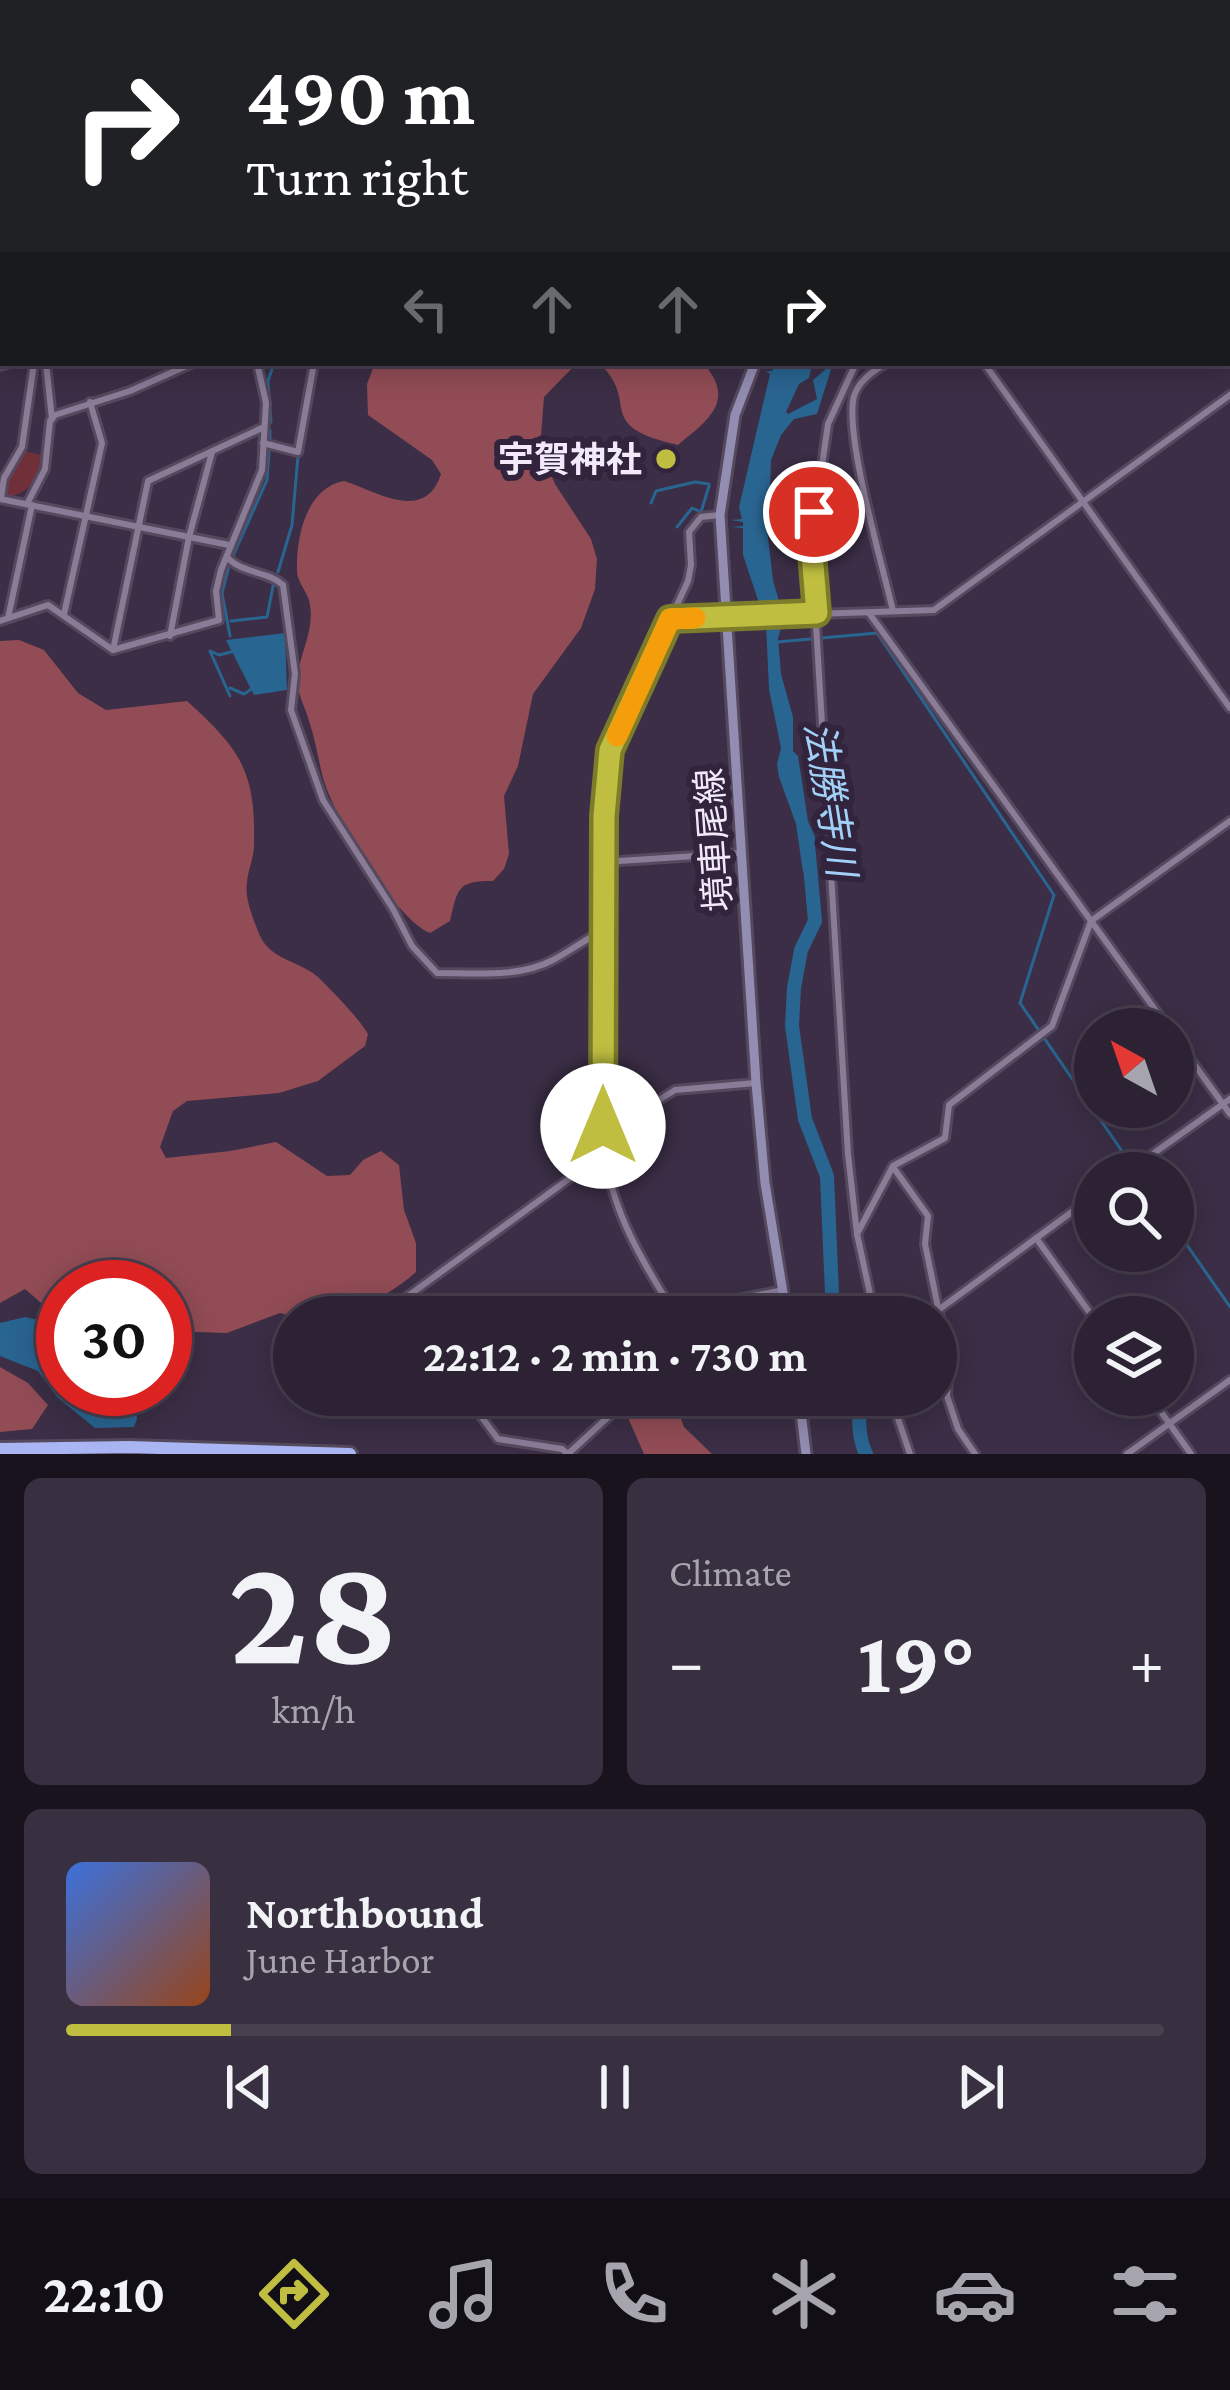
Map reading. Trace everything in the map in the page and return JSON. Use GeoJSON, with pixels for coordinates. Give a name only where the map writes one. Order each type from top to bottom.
{"type":"FeatureCollection","features":[{"type":"Feature","properties":{"kind":"highway"},"geometry":{"type":"LineString","coordinates":[[0,1449],[129,1447],[350,1454]]}},
{"type":"Feature","properties":{"kind":"main road","name":"境車尾線"},"geometry":{"type":"LineString","coordinates":[[754,366],[735,415],[719,515],[756,1083],[765,1183],[784,1296]]}},
{"type":"Feature","properties":{"kind":"main road"},"geometry":{"type":"LineString","coordinates":[[801,1416],[806,1454]]}},
{"type":"Feature","properties":{"kind":"street"},"geometry":{"type":"LineString","coordinates":[[34,366],[22,447],[4,478],[0,500],[230,545]]}},
{"type":"Feature","properties":{"kind":"street"},"geometry":{"type":"LineString","coordinates":[[4,620],[29,504],[45,469],[52,419],[46,366]]}},
{"type":"Feature","properties":{"kind":"street"},"geometry":{"type":"LineString","coordinates":[[52,419],[186,366]]}},
{"type":"Feature","properties":{"kind":"street"},"geometry":{"type":"LineString","coordinates":[[4,620],[48,605],[113,650],[219,620],[217,591],[230,545],[259,480],[266,403],[258,366]]}},
{"type":"Feature","properties":{"kind":"street"},"geometry":{"type":"LineString","coordinates":[[263,443],[298,452],[313,366]]}},
{"type":"Feature","properties":{"kind":"street"},"geometry":{"type":"LineString","coordinates":[[855,366],[828,424],[811,542],[848,1154],[857,1234],[870,1296]]}},
{"type":"Feature","properties":{"kind":"street"},"geometry":{"type":"LineString","coordinates":[[882,366],[862,381],[853,399],[859,466],[893,611]]}},
{"type":"Feature","properties":{"kind":"street"},"geometry":{"type":"LineString","coordinates":[[986,366],[1230,708]]}},
{"type":"Feature","properties":{"kind":"street"},"geometry":{"type":"LineString","coordinates":[[670,619],[934,610],[1230,395]]}},
{"type":"Feature","properties":{"kind":"street"},"geometry":{"type":"LineString","coordinates":[[64,614],[102,443],[90,402]]}},
{"type":"Feature","properties":{"kind":"street"},"geometry":{"type":"LineString","coordinates":[[113,650],[148,481],[264,427]]}},
{"type":"Feature","properties":{"kind":"street"},"geometry":{"type":"LineString","coordinates":[[170,636],[213,450]]}},
{"type":"Feature","properties":{"kind":"street"},"geometry":{"type":"LineString","coordinates":[[665,1296],[622,1221],[603,1154],[604,862],[610,750],[688,581],[689,532],[701,518],[719,515]]}},
{"type":"Feature","properties":{"kind":"street"},"geometry":{"type":"LineString","coordinates":[[227,557],[236,567],[283,585],[295,674],[291,710],[323,800],[412,946],[437,973],[530,968],[555,960],[604,931]]}},
{"type":"Feature","properties":{"kind":"street"},"geometry":{"type":"LineString","coordinates":[[869,613],[1154,1008]]}},
{"type":"Feature","properties":{"kind":"street"},"geometry":{"type":"LineString","coordinates":[[857,1234],[893,1166],[945,1138],[949,1105],[1052,1026],[1091,921],[1230,821]]}},
{"type":"Feature","properties":{"kind":"street"},"geometry":{"type":"LineString","coordinates":[[604,862],[741,853]]}},
{"type":"Feature","properties":{"kind":"street"},"geometry":{"type":"LineString","coordinates":[[1194,1061],[1226,1101],[1230,1114]]}},
{"type":"Feature","properties":{"kind":"street"},"geometry":{"type":"LineString","coordinates":[[603,1126],[627,1120],[675,1090],[756,1083]]}},
{"type":"Feature","properties":{"kind":"street"},"geometry":{"type":"LineString","coordinates":[[1156,1152],[1226,1101]]}},
{"type":"Feature","properties":{"kind":"street"},"geometry":{"type":"LineString","coordinates":[[408,1296],[603,1154]]}},
{"type":"Feature","properties":{"kind":"street"},"geometry":{"type":"LineString","coordinates":[[893,1166],[928,1216],[925,1244],[935,1296]]}},
{"type":"Feature","properties":{"kind":"street"},"geometry":{"type":"LineString","coordinates":[[957,1296],[1074,1211]]}},
{"type":"Feature","properties":{"kind":"street"},"geometry":{"type":"LineString","coordinates":[[1036,1238],[1077,1296]]}},
{"type":"Feature","properties":{"kind":"street"},"geometry":{"type":"LineString","coordinates":[[756,1296],[783,1291]]}},
{"type":"Feature","properties":{"kind":"street"},"geometry":{"type":"LineString","coordinates":[[1127,1454],[1230,1380]]}},
{"type":"Feature","properties":{"kind":"street"},"geometry":{"type":"LineString","coordinates":[[481,1416],[498,1439],[562,1449],[568,1454],[609,1416]]}},
{"type":"Feature","properties":{"kind":"street"},"geometry":{"type":"LineString","coordinates":[[897,1416],[910,1454]]}},
{"type":"Feature","properties":{"kind":"street"},"geometry":{"type":"LineString","coordinates":[[954,1416],[975,1454]]}},
{"type":"Feature","properties":{"kind":"street"},"geometry":{"type":"LineString","coordinates":[[1163,1416],[1191,1454]]}},
{"type":"Feature","properties":{"kind":"shaded area"},"geometry":{"type":"Polygon","coordinates":[[[374,366],[574,366],[544,397],[540,449],[555,484],[591,539],[597,559],[595,589],[581,628],[533,694],[518,766],[504,796],[509,854],[504,869],[493,881],[461,889],[450,921],[430,933],[382,886],[338,813],[322,774],[298,685],[311,616],[297,558],[301,529],[312,504],[331,485],[344,481],[412,501],[434,489],[441,474],[432,460],[368,415],[367,384],[374,366]]]}},
{"type":"Feature","properties":{"kind":"shaded area"},"geometry":{"type":"Polygon","coordinates":[[[602,366],[705,366],[718,388],[718,398],[709,417],[678,445],[651,437],[626,421],[611,377],[602,366]]]}},
{"type":"Feature","properties":{"kind":"shaded area"},"geometry":{"type":"Polygon","coordinates":[[[22,451],[43,455],[39,471],[26,490],[3,497],[7,475],[22,451]]]}},
{"type":"Feature","properties":{"kind":"shaded area"},"geometry":{"type":"Polygon","coordinates":[[[19,640],[44,650],[78,693],[106,710],[187,701],[220,733],[241,763],[254,820],[247,895],[260,936],[279,956],[319,978],[368,1034],[365,1046],[318,1081],[279,1093],[187,1101],[173,1111],[160,1147],[166,1158],[276,1142],[327,1176],[350,1175],[363,1160],[381,1151],[399,1165],[404,1210],[416,1243],[416,1272],[382,1296],[273,1296],[273,1316],[227,1333],[192,1333],[192,1260],[36,1260],[36,1299],[25,1289],[0,1303],[0,641],[19,640]]]}},
{"type":"Feature","properties":{"kind":"shaded area"},"geometry":{"type":"Polygon","coordinates":[[[0,1367],[36,1392],[36,1416],[41,1416],[32,1429],[0,1432],[0,1367]]]}},
{"type":"Feature","properties":{"kind":"shaded area"},"geometry":{"type":"Polygon","coordinates":[[[631,1416],[680,1416],[684,1427],[712,1454],[644,1454],[631,1416]]]}},
{"type":"Feature","properties":{"kind":"water"},"geometry":{"type":"Polygon","coordinates":[[[775,366],[811,369],[809,378],[799,384],[788,414],[817,399],[813,380],[832,366],[817,414],[794,419],[781,435],[771,460],[770,491],[764,504],[773,580],[784,619],[778,638],[781,674],[793,717],[793,751],[798,756],[815,837],[816,869],[803,872],[796,824],[777,764],[781,748],[769,689],[766,624],[743,555],[743,528],[731,527],[743,526],[731,520],[742,519],[739,507],[770,374],[766,371],[775,366]]]}},
{"type":"Feature","properties":{"kind":"water"},"geometry":{"type":"Polygon","coordinates":[[[285,633],[287,690],[254,695],[226,640],[285,633]]]}},
{"type":"Feature","properties":{"kind":"water"},"geometry":{"type":"Polygon","coordinates":[[[36,1320],[36,1370],[0,1356],[0,1323],[36,1320]]]}},
{"type":"Feature","properties":{"kind":"water"},"geometry":{"type":"Polygon","coordinates":[[[80,1416],[136,1416],[134,1427],[95,1428],[80,1416]]]}},
{"type":"Feature","properties":{"kind":"waterway"},"geometry":{"type":"LineString","coordinates":[[271,422],[268,381],[273,366]]}},
{"type":"Feature","properties":{"kind":"waterway"},"geometry":{"type":"LineString","coordinates":[[1206,418],[1230,400]]}},
{"type":"Feature","properties":{"kind":"waterway"},"geometry":{"type":"LineString","coordinates":[[302,451],[307,417]]}},
{"type":"Feature","properties":{"kind":"waterway"},"geometry":{"type":"LineString","coordinates":[[270,430],[270,440]]}},
{"type":"Feature","properties":{"kind":"waterway"},"geometry":{"type":"LineString","coordinates":[[233,556],[267,480],[269,451]]}},
{"type":"Feature","properties":{"kind":"waterway"},"geometry":{"type":"LineString","coordinates":[[278,572],[292,525],[298,456]]}},
{"type":"Feature","properties":{"kind":"waterway"},"geometry":{"type":"LineString","coordinates":[[651,503],[656,491],[695,482],[709,484]]}},
{"type":"Feature","properties":{"kind":"waterway"},"geometry":{"type":"LineString","coordinates":[[677,527],[692,508],[701,512],[709,486]]}},
{"type":"Feature","properties":{"kind":"waterway"},"geometry":{"type":"LineString","coordinates":[[229,566],[222,593],[230,636]]}},
{"type":"Feature","properties":{"kind":"waterway"},"geometry":{"type":"LineString","coordinates":[[214,590],[217,574]]}},
{"type":"Feature","properties":{"kind":"waterway"},"geometry":{"type":"LineString","coordinates":[[231,621],[267,617],[274,581]]}},
{"type":"Feature","properties":{"kind":"waterway"},"geometry":{"type":"LineString","coordinates":[[777,642],[877,633],[1054,895],[1020,1003],[1123,1152]]}},
{"type":"Feature","properties":{"kind":"waterway"},"geometry":{"type":"LineString","coordinates":[[230,696],[210,651],[219,655],[235,651]]}},
{"type":"Feature","properties":{"kind":"waterway"},"geometry":{"type":"LineString","coordinates":[[230,688],[244,694],[253,688]]}},
{"type":"Feature","properties":{"kind":"waterway","name":"法勝寺川"},"geometry":{"type":"LineString","coordinates":[[809,855],[815,921],[801,950],[792,1026],[805,1119],[827,1176],[832,1296]]}},
{"type":"Feature","properties":{"kind":"waterway"},"geometry":{"type":"LineString","coordinates":[[1194,1255],[1230,1307]]}},
{"type":"Feature","properties":{"kind":"waterway","name":"法勝寺川"},"geometry":{"type":"LineString","coordinates":[[860,1416],[866,1454]]}},
{"type":"Feature","properties":{"kind":"slow traffic"},"geometry":{"type":"LineString","coordinates":[[617,736],[670,619],[695,618]]}},
{"type":"Feature","properties":{"kind":"place","name":"宇賀神社"},"geometry":{"type":"Point","coordinates":[666,459]}},
{"type":"Feature","properties":{"kind":"route"},"geometry":{"type":"LineString","coordinates":[[603,1126],[604,816],[610,750],[670,619],[817,613],[811,542],[814,512]]}}]}
